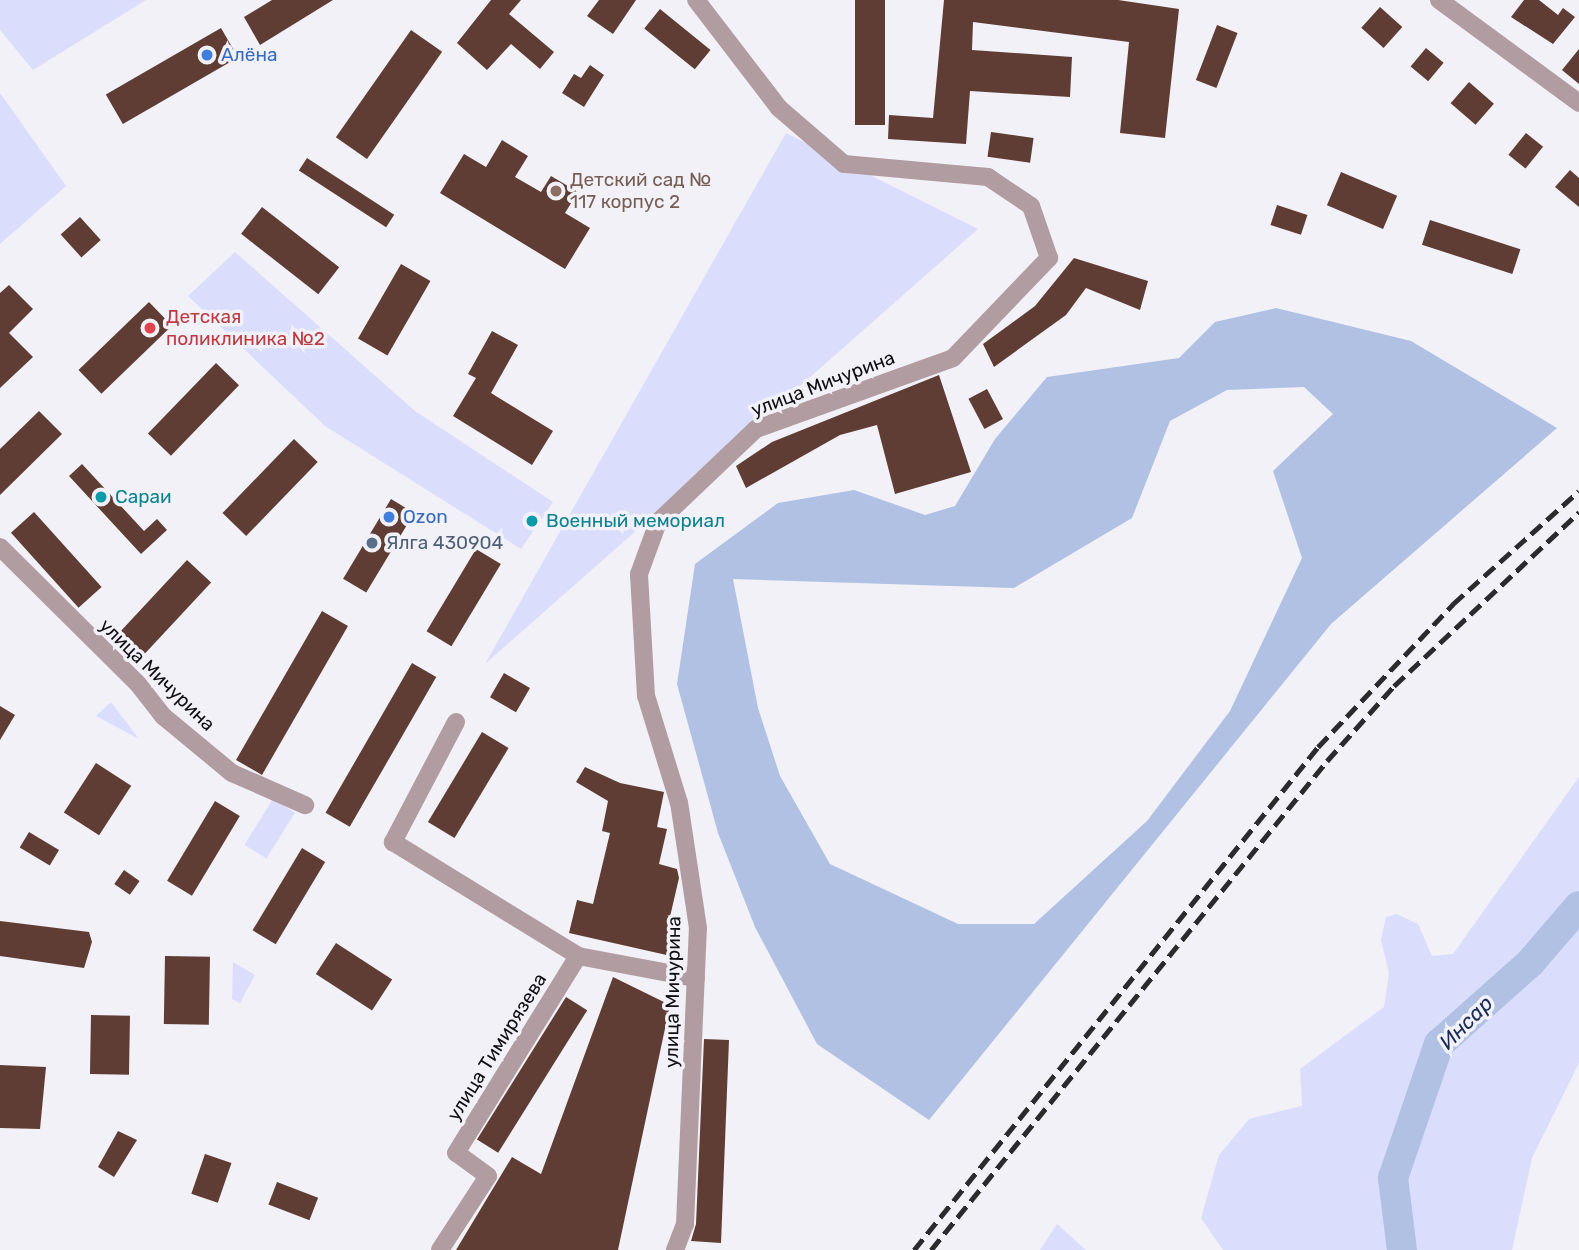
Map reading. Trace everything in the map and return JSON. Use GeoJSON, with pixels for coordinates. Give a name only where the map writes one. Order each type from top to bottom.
{"type":"FeatureCollection","features":[{"type":"Feature","properties":{"kind":"street","name":"улица Мичурина"},"geometry":{"type":"LineString","coordinates":[[675,1250],[685,1224],[698,928],[679,803],[646,696],[639,574],[658,522],[756,429],[953,358],[1049,258],[1031,206],[988,177],[844,164],[779,108],[696,0]]}},
{"type":"Feature","properties":{"kind":"street"},"geometry":{"type":"LineString","coordinates":[[1439,0],[1579,103]]}},
{"type":"Feature","properties":{"kind":"street","name":"улица Мичурина"},"geometry":{"type":"LineString","coordinates":[[0,547],[138,684],[163,716],[232,772],[305,805]]}},
{"type":"Feature","properties":{"kind":"street"},"geometry":{"type":"LineString","coordinates":[[456,722],[393,842],[578,956],[696,978]]}},
{"type":"Feature","properties":{"kind":"street","name":"улица Тимирязева"},"geometry":{"type":"LineString","coordinates":[[440,1250],[488,1176],[456,1153],[578,956]]}},
{"type":"Feature","properties":{"kind":"shaded area"},"geometry":{"type":"Polygon","coordinates":[[[0,0],[146,0],[33,70],[0,30],[0,0]]]}},
{"type":"Feature","properties":{"kind":"shaded area"},"geometry":{"type":"Polygon","coordinates":[[[0,93],[66,186],[0,244],[0,93]]]}},
{"type":"Feature","properties":{"kind":"shaded area"},"geometry":{"type":"Polygon","coordinates":[[[786,133],[978,229],[485,664],[786,133]]]}},
{"type":"Feature","properties":{"kind":"shaded area"},"geometry":{"type":"Polygon","coordinates":[[[235,252],[415,411],[553,502],[521,549],[325,426],[188,296],[235,252]]]}},
{"type":"Feature","properties":{"kind":"shaded area"},"geometry":{"type":"Polygon","coordinates":[[[1276,308],[1411,341],[1557,428],[1331,624],[929,1120],[817,1044],[755,927],[718,833],[677,684],[695,564],[778,503],[854,490],[925,515],[955,506],[995,439],[1047,377],[1179,358],[1215,322],[1276,308]],[[1304,387],[1227,390],[1170,421],[1132,518],[1014,588],[733,579],[758,708],[780,776],[830,864],[958,924],[1034,924],[1147,821],[1230,711],[1302,558],[1273,471],[1333,414],[1304,387]]]}},
{"type":"Feature","properties":{"kind":"shaded area"},"geometry":{"type":"Polygon","coordinates":[[[111,702],[139,739],[96,716],[111,702]]]}},
{"type":"Feature","properties":{"kind":"shaded area"},"geometry":{"type":"Polygon","coordinates":[[[1579,777],[1579,1063],[1532,1158],[1512,1250],[1223,1250],[1201,1218],[1219,1155],[1249,1119],[1302,1106],[1300,1069],[1384,1007],[1389,973],[1381,940],[1386,917],[1397,914],[1418,924],[1432,956],[1453,954],[1579,777]]]}},
{"type":"Feature","properties":{"kind":"shaded area"},"geometry":{"type":"Polygon","coordinates":[[[273,799],[295,813],[266,859],[244,845],[273,799]]]}},
{"type":"Feature","properties":{"kind":"shaded area"},"geometry":{"type":"Polygon","coordinates":[[[233,962],[255,975],[240,1003],[232,999],[233,962]]]}},
{"type":"Feature","properties":{"kind":"shaded area"},"geometry":{"type":"Polygon","coordinates":[[[1057,1224],[1086,1250],[1040,1250],[1057,1224]]]}},
{"type":"Feature","properties":{"kind":"building"},"geometry":{"type":"Polygon","coordinates":[[[272,0],[333,0],[260,45],[244,17],[272,0]]]}},
{"type":"Feature","properties":{"kind":"building"},"geometry":{"type":"Polygon","coordinates":[[[491,0],[521,0],[509,14],[554,52],[540,69],[511,44],[487,70],[457,43],[491,0]]]}},
{"type":"Feature","properties":{"kind":"building"},"geometry":{"type":"Polygon","coordinates":[[[599,0],[636,0],[613,34],[587,16],[599,0]]]}},
{"type":"Feature","properties":{"kind":"building"},"geometry":{"type":"Polygon","coordinates":[[[855,0],[885,0],[885,125],[855,125],[855,0]]]}},
{"type":"Feature","properties":{"kind":"building"},"geometry":{"type":"Polygon","coordinates":[[[944,0],[1118,0],[1179,9],[1165,138],[1120,133],[1129,42],[973,22],[972,50],[1072,57],[1070,97],[970,91],[966,144],[888,139],[889,115],[933,118],[944,0]]]}},
{"type":"Feature","properties":{"kind":"building"},"geometry":{"type":"Polygon","coordinates":[[[1524,0],[1539,0],[1558,15],[1563,8],[1575,17],[1553,44],[1511,17],[1524,0]]]}},
{"type":"Feature","properties":{"kind":"building"},"geometry":{"type":"Polygon","coordinates":[[[1380,7],[1402,27],[1384,48],[1361,28],[1380,7]]]}},
{"type":"Feature","properties":{"kind":"building"},"geometry":{"type":"Polygon","coordinates":[[[660,9],[711,50],[695,69],[644,28],[660,9]]]}},
{"type":"Feature","properties":{"kind":"building"},"geometry":{"type":"Polygon","coordinates":[[[1217,25],[1238,33],[1216,88],[1196,80],[1217,25]]]}},
{"type":"Feature","properties":{"kind":"building"},"geometry":{"type":"Polygon","coordinates":[[[221,28],[238,57],[123,124],[106,95],[221,28]]]}},
{"type":"Feature","properties":{"kind":"building"},"geometry":{"type":"Polygon","coordinates":[[[411,30],[442,52],[367,159],[336,137],[411,30]]]}},
{"type":"Feature","properties":{"kind":"building"},"geometry":{"type":"Polygon","coordinates":[[[1426,48],[1444,63],[1428,81],[1411,66],[1426,48]]]}},
{"type":"Feature","properties":{"kind":"building"},"geometry":{"type":"Polygon","coordinates":[[[1579,49],[1579,84],[1562,70],[1579,49]]]}},
{"type":"Feature","properties":{"kind":"building"},"geometry":{"type":"Polygon","coordinates":[[[590,65],[604,75],[584,107],[562,93],[574,74],[581,78],[590,65]]]}},
{"type":"Feature","properties":{"kind":"building"},"geometry":{"type":"Polygon","coordinates":[[[1469,82],[1494,104],[1476,125],[1451,103],[1469,82]]]}},
{"type":"Feature","properties":{"kind":"building"},"geometry":{"type":"Polygon","coordinates":[[[991,132],[1034,138],[1030,163],[988,157],[991,132]]]}},
{"type":"Feature","properties":{"kind":"building"},"geometry":{"type":"Polygon","coordinates":[[[1526,133],[1543,147],[1525,169],[1508,155],[1526,133]]]}},
{"type":"Feature","properties":{"kind":"building"},"geometry":{"type":"Polygon","coordinates":[[[502,140],[528,156],[515,177],[541,192],[551,176],[578,192],[565,213],[590,228],[565,269],[440,193],[464,154],[486,167],[502,140]]]}},
{"type":"Feature","properties":{"kind":"building"},"geometry":{"type":"Polygon","coordinates":[[[307,158],[394,215],[386,227],[299,171],[307,158]]]}},
{"type":"Feature","properties":{"kind":"building"},"geometry":{"type":"Polygon","coordinates":[[[1570,170],[1579,178],[1579,207],[1555,187],[1570,170]]]}},
{"type":"Feature","properties":{"kind":"building"},"geometry":{"type":"Polygon","coordinates":[[[1341,172],[1397,196],[1383,229],[1327,205],[1341,172]]]}},
{"type":"Feature","properties":{"kind":"building"},"geometry":{"type":"Polygon","coordinates":[[[1277,205],[1307,215],[1301,235],[1271,225],[1277,205]]]}},
{"type":"Feature","properties":{"kind":"building"},"geometry":{"type":"Polygon","coordinates":[[[262,207],[339,267],[318,294],[241,234],[262,207]]]}},
{"type":"Feature","properties":{"kind":"building"},"geometry":{"type":"Polygon","coordinates":[[[80,217],[101,240],[81,257],[61,234],[80,217]]]}},
{"type":"Feature","properties":{"kind":"building"},"geometry":{"type":"Polygon","coordinates":[[[1430,220],[1520,249],[1512,274],[1422,245],[1430,220]]]}},
{"type":"Feature","properties":{"kind":"building"},"geometry":{"type":"Polygon","coordinates":[[[1074,258],[1148,281],[1140,310],[1086,288],[1066,315],[994,367],[983,344],[1035,306],[1074,258]]]}},
{"type":"Feature","properties":{"kind":"building"},"geometry":{"type":"Polygon","coordinates":[[[401,264],[430,281],[387,355],[358,338],[401,264]]]}},
{"type":"Feature","properties":{"kind":"building"},"geometry":{"type":"Polygon","coordinates":[[[9,285],[33,309],[9,333],[33,357],[0,388],[0,293],[9,285]]]}},
{"type":"Feature","properties":{"kind":"building"},"geometry":{"type":"Polygon","coordinates":[[[149,302],[172,326],[101,394],[79,370],[149,302]]]}},
{"type":"Feature","properties":{"kind":"building"},"geometry":{"type":"Polygon","coordinates":[[[492,331],[518,345],[491,393],[553,431],[532,465],[453,416],[476,378],[468,374],[492,331]]]}},
{"type":"Feature","properties":{"kind":"building"},"geometry":{"type":"Polygon","coordinates":[[[216,363],[239,385],[171,456],[148,433],[216,363]]]}},
{"type":"Feature","properties":{"kind":"building"},"geometry":{"type":"Polygon","coordinates":[[[939,375],[971,472],[895,494],[877,425],[840,435],[746,488],[736,466],[772,442],[939,375]]]}},
{"type":"Feature","properties":{"kind":"building"},"geometry":{"type":"Polygon","coordinates":[[[987,389],[1003,419],[984,429],[968,399],[987,389]]]}},
{"type":"Feature","properties":{"kind":"building"},"geometry":{"type":"Polygon","coordinates":[[[39,411],[62,434],[0,495],[0,449],[39,411]]]}},
{"type":"Feature","properties":{"kind":"building"},"geometry":{"type":"Polygon","coordinates":[[[294,439],[318,462],[246,536],[222,513],[294,439]]]}},
{"type":"Feature","properties":{"kind":"building","name":"Сараи"},"geometry":{"type":"Polygon","coordinates":[[[82,464],[144,531],[157,519],[167,530],[141,554],[69,476],[82,464]]]}},
{"type":"Feature","properties":{"kind":"building"},"geometry":{"type":"Polygon","coordinates":[[[391,499],[414,513],[366,593],[343,579],[391,499]]]}},
{"type":"Feature","properties":{"kind":"building"},"geometry":{"type":"Polygon","coordinates":[[[34,512],[102,587],[79,608],[11,533],[34,512]]]}},
{"type":"Feature","properties":{"kind":"building"},"geometry":{"type":"Polygon","coordinates":[[[476,549],[501,564],[451,646],[427,631],[476,549]]]}},
{"type":"Feature","properties":{"kind":"building"},"geometry":{"type":"Polygon","coordinates":[[[187,560],[211,583],[144,654],[120,632],[187,560]]]}},
{"type":"Feature","properties":{"kind":"building"},"geometry":{"type":"Polygon","coordinates":[[[322,611],[348,626],[262,775],[236,760],[322,611]]]}},
{"type":"Feature","properties":{"kind":"building"},"geometry":{"type":"Polygon","coordinates":[[[412,663],[436,677],[350,827],[326,813],[412,663]]]}},
{"type":"Feature","properties":{"kind":"building"},"geometry":{"type":"Polygon","coordinates":[[[504,673],[530,688],[516,712],[490,697],[504,673]]]}},
{"type":"Feature","properties":{"kind":"building"},"geometry":{"type":"Polygon","coordinates":[[[0,706],[15,715],[0,740],[0,706]]]}},
{"type":"Feature","properties":{"kind":"building"},"geometry":{"type":"Polygon","coordinates":[[[482,732],[509,748],[454,838],[428,822],[482,732]]]}},
{"type":"Feature","properties":{"kind":"building"},"geometry":{"type":"Polygon","coordinates":[[[96,763],[131,786],[99,835],[64,812],[96,763]]]}},
{"type":"Feature","properties":{"kind":"building"},"geometry":{"type":"Polygon","coordinates":[[[585,767],[620,783],[664,792],[657,827],[667,829],[659,864],[677,869],[679,878],[669,921],[679,923],[671,956],[569,933],[577,900],[593,904],[610,833],[602,831],[608,801],[576,782],[585,767]]]}},
{"type":"Feature","properties":{"kind":"building"},"geometry":{"type":"Polygon","coordinates":[[[215,801],[240,816],[192,896],[167,881],[215,801]]]}},
{"type":"Feature","properties":{"kind":"building"},"geometry":{"type":"Polygon","coordinates":[[[29,832],[59,850],[50,865],[20,847],[29,832]]]}},
{"type":"Feature","properties":{"kind":"building"},"geometry":{"type":"Polygon","coordinates":[[[302,848],[325,862],[276,944],[253,930],[302,848]]]}},
{"type":"Feature","properties":{"kind":"building"},"geometry":{"type":"Polygon","coordinates":[[[124,870],[140,881],[130,895],[114,884],[124,870]]]}},
{"type":"Feature","properties":{"kind":"building"},"geometry":{"type":"Polygon","coordinates":[[[0,921],[89,932],[92,942],[84,968],[0,956],[0,921]]]}},
{"type":"Feature","properties":{"kind":"building"},"geometry":{"type":"Polygon","coordinates":[[[336,943],[392,979],[372,1011],[316,974],[336,943]]]}},
{"type":"Feature","properties":{"kind":"building"},"geometry":{"type":"Polygon","coordinates":[[[165,956],[210,957],[209,1025],[164,1024],[165,956]]]}},
{"type":"Feature","properties":{"kind":"building"},"geometry":{"type":"Polygon","coordinates":[[[613,977],[670,1005],[618,1250],[456,1250],[512,1157],[541,1174],[613,977]]]}},
{"type":"Feature","properties":{"kind":"building"},"geometry":{"type":"Polygon","coordinates":[[[566,997],[587,1010],[498,1153],[477,1139],[566,997]]]}},
{"type":"Feature","properties":{"kind":"building"},"geometry":{"type":"Polygon","coordinates":[[[91,1015],[130,1016],[129,1075],[90,1074],[91,1015]]]}},
{"type":"Feature","properties":{"kind":"building"},"geometry":{"type":"Polygon","coordinates":[[[704,1039],[729,1040],[721,1243],[691,1241],[696,1224],[704,1039]]]}},
{"type":"Feature","properties":{"kind":"building"},"geometry":{"type":"Polygon","coordinates":[[[0,1065],[46,1067],[40,1129],[0,1128],[0,1065]]]}},
{"type":"Feature","properties":{"kind":"building"},"geometry":{"type":"Polygon","coordinates":[[[118,1131],[137,1140],[114,1177],[98,1167],[118,1131]]]}},
{"type":"Feature","properties":{"kind":"building"},"geometry":{"type":"Polygon","coordinates":[[[205,1154],[231,1163],[218,1203],[191,1194],[205,1154]]]}},
{"type":"Feature","properties":{"kind":"building"},"geometry":{"type":"Polygon","coordinates":[[[277,1182],[318,1198],[309,1220],[268,1204],[277,1182]]]}},
{"type":"Feature","properties":{"kind":"waterway","name":"Инсар"},"geometry":{"type":"LineString","coordinates":[[1402,1250],[1393,1178],[1439,1044],[1530,963],[1579,906]]}},
{"type":"Feature","properties":{"kind":"railway"},"geometry":{"type":"LineString","coordinates":[[914,1250],[1318,747],[1453,604],[1579,491]]}},
{"type":"Feature","properties":{"kind":"railway"},"geometry":{"type":"LineString","coordinates":[[931,1250],[1327,761],[1394,686],[1579,512]]}},
{"type":"Feature","properties":{"kind":"place","name":"Алёна"},"geometry":{"type":"Point","coordinates":[207,55]}},
{"type":"Feature","properties":{"kind":"place","name":"Детский сад № 117 корпус 2"},"geometry":{"type":"Point","coordinates":[556,191]}},
{"type":"Feature","properties":{"kind":"place","name":"Детская поликлиника №2"},"geometry":{"type":"Point","coordinates":[150,328]}},
{"type":"Feature","properties":{"kind":"place","name":"Сараи"},"geometry":{"type":"Point","coordinates":[101,497]}},
{"type":"Feature","properties":{"kind":"place","name":"Ozon"},"geometry":{"type":"Point","coordinates":[389,517]}},
{"type":"Feature","properties":{"kind":"place","name":"Военный мемориал"},"geometry":{"type":"Point","coordinates":[532,521]}},
{"type":"Feature","properties":{"kind":"place","name":"Ялга 430904"},"geometry":{"type":"Point","coordinates":[372,543]}}]}
